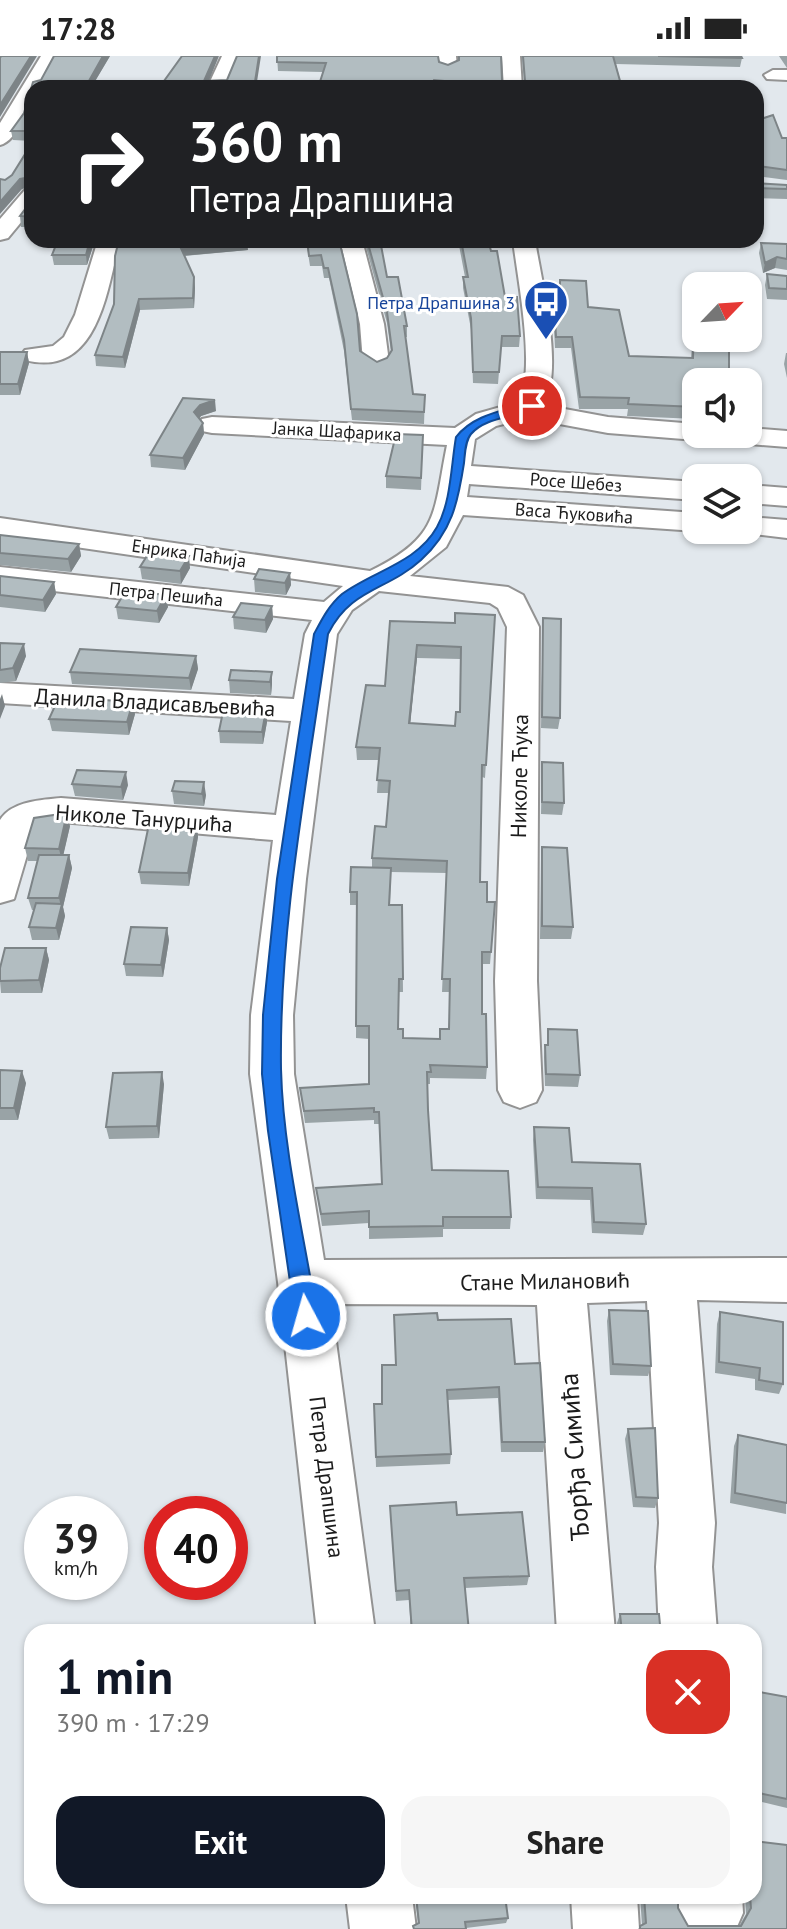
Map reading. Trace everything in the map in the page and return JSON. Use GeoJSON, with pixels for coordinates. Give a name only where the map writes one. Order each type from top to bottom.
{"type":"FeatureCollection","features":[{"type":"Feature","properties":{"kind":"street"},"geometry":{"type":"LineString","coordinates":[[36,80],[50,56]]}},
{"type":"Feature","properties":{"kind":"street"},"geometry":{"type":"LineString","coordinates":[[220,80],[231,56]]}},
{"type":"Feature","properties":{"kind":"street"},"geometry":{"type":"LineString","coordinates":[[511,56],[512,80]]}},
{"type":"Feature","properties":{"kind":"street"},"geometry":{"type":"LineString","coordinates":[[0,139],[24,99]]}},
{"type":"Feature","properties":{"kind":"street"},"geometry":{"type":"LineString","coordinates":[[0,233],[24,205]]}},
{"type":"Feature","properties":{"kind":"street"},"geometry":{"type":"LineString","coordinates":[[34,355],[63,352],[73,342],[89,306],[107,248]]}},
{"type":"Feature","properties":{"kind":"street"},"geometry":{"type":"LineString","coordinates":[[353,248],[372,324],[376,362]]}},
{"type":"Feature","properties":{"kind":"street"},"geometry":{"type":"LineString","coordinates":[[525,248],[539,348],[535,400],[525,410]]}},
{"type":"Feature","properties":{"kind":"street"},"geometry":{"type":"LineString","coordinates":[[332,613],[348,597],[415,559],[434,542],[456,472],[476,423],[525,410],[608,425],[682,431]]}},
{"type":"Feature","properties":{"kind":"street","name":"Јанка Шафарика"},"geometry":{"type":"LineString","coordinates":[[212,425],[456,472]]}},
{"type":"Feature","properties":{"kind":"street"},"geometry":{"type":"LineString","coordinates":[[762,437],[787,439]]}},
{"type":"Feature","properties":{"kind":"street","name":"Росе Шебез"},"geometry":{"type":"LineString","coordinates":[[456,472],[682,490]]}},
{"type":"Feature","properties":{"kind":"street","name":"Васа Ћуковића"},"geometry":{"type":"LineString","coordinates":[[456,472],[682,519]]}},
{"type":"Feature","properties":{"kind":"street"},"geometry":{"type":"LineString","coordinates":[[762,495],[787,497]]}},
{"type":"Feature","properties":{"kind":"street","name":"Енрика Паћија"},"geometry":{"type":"LineString","coordinates":[[0,527],[378,582]]}},
{"type":"Feature","properties":{"kind":"street"},"geometry":{"type":"LineString","coordinates":[[762,527],[787,529]]}},
{"type":"Feature","properties":{"kind":"street","name":"Петра Пешића"},"geometry":{"type":"LineString","coordinates":[[0,576],[332,613]]}},
{"type":"Feature","properties":{"kind":"street","name":"Николе Ћука"},"geometry":{"type":"LineString","coordinates":[[378,582],[497,594],[512,602],[523,627],[516,981],[520,1090]]}},
{"type":"Feature","properties":{"kind":"street","name":"Петра Драпшина"},"geometry":{"type":"LineString","coordinates":[[332,613],[321,634],[294,829],[272,1015],[272,1074],[303,1282],[345,1624]]}},
{"type":"Feature","properties":{"kind":"street","name":"Данила Владисављевића"},"geometry":{"type":"LineString","coordinates":[[0,693],[310,711]]}},
{"type":"Feature","properties":{"kind":"street","name":"Николе Танурџића"},"geometry":{"type":"LineString","coordinates":[[0,889],[18,821],[35,813],[61,810],[294,829]]}},
{"type":"Feature","properties":{"kind":"street"},"geometry":{"type":"LineString","coordinates":[[671,1278],[687,1523],[684,1567],[688,1624]]}},
{"type":"Feature","properties":{"kind":"street","name":"Стане Милановић"},"geometry":{"type":"LineString","coordinates":[[303,1282],[560,1283],[671,1278],[787,1280]]}},
{"type":"Feature","properties":{"kind":"street","name":"Ђорђа Симића"},"geometry":{"type":"LineString","coordinates":[[560,1283],[585,1624]]}},
{"type":"Feature","properties":{"kind":"street"},"geometry":{"type":"LineString","coordinates":[[380,1904],[383,1929]]}},
{"type":"Feature","properties":{"kind":"street"},"geometry":{"type":"LineString","coordinates":[[604,1904],[606,1929]]}},
{"type":"Feature","properties":{"kind":"building"},"geometry":{"type":"Polygon","coordinates":[[[31,56],[0,105],[0,58],[31,56]]]}},
{"type":"Feature","properties":{"kind":"building"},"geometry":{"type":"Polygon","coordinates":[[[54,56],[103,56],[90,80],[41,80],[54,56]]]}},
{"type":"Feature","properties":{"kind":"building"},"geometry":{"type":"Polygon","coordinates":[[[182,56],[215,56],[204,80],[165,80],[182,56]]]}},
{"type":"Feature","properties":{"kind":"building"},"geometry":{"type":"Polygon","coordinates":[[[237,56],[259,56],[255,80],[227,80],[237,56]]]}},
{"type":"Feature","properties":{"kind":"building"},"geometry":{"type":"Polygon","coordinates":[[[277,56],[438,56],[439,62],[448,65],[459,60],[459,56],[501,56],[502,80],[321,80],[326,63],[277,62],[277,56]]]}},
{"type":"Feature","properties":{"kind":"building"},"geometry":{"type":"Polygon","coordinates":[[[523,56],[613,56],[620,80],[525,80],[523,56]]]}},
{"type":"Feature","properties":{"kind":"building"},"geometry":{"type":"Polygon","coordinates":[[[658,56],[741,56],[742,58],[658,56]]]}},
{"type":"Feature","properties":{"kind":"building"},"geometry":{"type":"Polygon","coordinates":[[[24,113],[24,131],[11,131],[24,113]]]}},
{"type":"Feature","properties":{"kind":"building"},"geometry":{"type":"Polygon","coordinates":[[[773,115],[782,138],[787,138],[787,170],[764,167],[764,118],[773,115]]]}},
{"type":"Feature","properties":{"kind":"building"},"geometry":{"type":"Polygon","coordinates":[[[24,156],[24,178],[0,202],[0,179],[5,180],[12,175],[24,156]]]}},
{"type":"Feature","properties":{"kind":"building"},"geometry":{"type":"Polygon","coordinates":[[[764,184],[787,185],[787,189],[764,188],[764,184]]]}},
{"type":"Feature","properties":{"kind":"building"},"geometry":{"type":"Polygon","coordinates":[[[764,243],[787,244],[787,259],[777,257],[765,263],[764,243]]]}},
{"type":"Feature","properties":{"kind":"building"},"geometry":{"type":"Polygon","coordinates":[[[55,248],[88,248],[86,255],[52,255],[55,248]]]}},
{"type":"Feature","properties":{"kind":"building"},"geometry":{"type":"Polygon","coordinates":[[[117,248],[181,248],[194,277],[193,298],[139,299],[123,357],[95,355],[114,304],[117,248]]]}},
{"type":"Feature","properties":{"kind":"building"},"geometry":{"type":"Polygon","coordinates":[[[308,248],[341,248],[357,314],[360,351],[377,362],[387,358],[392,350],[387,312],[369,248],[382,248],[387,277],[398,277],[407,326],[404,326],[413,394],[425,395],[424,412],[351,409],[344,340],[328,268],[324,268],[321,255],[309,256],[308,248]]]}},
{"type":"Feature","properties":{"kind":"building"},"geometry":{"type":"Polygon","coordinates":[[[463,248],[490,248],[491,251],[497,251],[505,297],[517,297],[520,336],[502,336],[499,372],[473,372],[471,318],[463,277],[468,277],[463,248]]]}},
{"type":"Feature","properties":{"kind":"building"},"geometry":{"type":"Polygon","coordinates":[[[767,274],[787,276],[787,289],[769,288],[767,274]]]}},
{"type":"Feature","properties":{"kind":"building"},"geometry":{"type":"Polygon","coordinates":[[[560,280],[586,281],[588,307],[619,310],[629,356],[693,358],[693,352],[729,352],[729,368],[682,368],[682,406],[628,404],[629,398],[580,397],[572,337],[556,337],[554,297],[560,297],[560,280]]]}},
{"type":"Feature","properties":{"kind":"building"},"geometry":{"type":"Polygon","coordinates":[[[0,352],[27,352],[18,384],[0,384],[0,352]]]}},
{"type":"Feature","properties":{"kind":"building"},"geometry":{"type":"Polygon","coordinates":[[[183,398],[215,400],[200,405],[194,412],[203,423],[183,458],[150,455],[183,398]]]}},
{"type":"Feature","properties":{"kind":"building"},"geometry":{"type":"Polygon","coordinates":[[[396,434],[423,435],[421,478],[386,476],[396,434]]]}},
{"type":"Feature","properties":{"kind":"building"},"geometry":{"type":"Polygon","coordinates":[[[0,535],[79,544],[68,559],[0,553],[0,535]]]}},
{"type":"Feature","properties":{"kind":"building"},"geometry":{"type":"Polygon","coordinates":[[[150,551],[189,556],[180,571],[140,567],[150,551]]]}},
{"type":"Feature","properties":{"kind":"building"},"geometry":{"type":"Polygon","coordinates":[[[259,569],[290,573],[285,583],[254,579],[259,569]]]}},
{"type":"Feature","properties":{"kind":"building"},"geometry":{"type":"Polygon","coordinates":[[[0,576],[54,582],[43,600],[0,595],[0,576]]]}},
{"type":"Feature","properties":{"kind":"building"},"geometry":{"type":"Polygon","coordinates":[[[126,590],[166,595],[157,611],[116,607],[126,590]]]}},
{"type":"Feature","properties":{"kind":"building"},"geometry":{"type":"Polygon","coordinates":[[[241,603],[272,606],[265,620],[233,617],[241,603]]]}},
{"type":"Feature","properties":{"kind":"building"},"geometry":{"type":"Polygon","coordinates":[[[455,613],[495,615],[486,765],[482,765],[480,882],[487,882],[487,902],[495,902],[491,952],[482,952],[482,1014],[486,1014],[487,1067],[430,1065],[431,1072],[427,1072],[432,1170],[508,1171],[511,1217],[443,1217],[443,1226],[369,1227],[369,1211],[321,1214],[316,1188],[382,1184],[379,1112],[374,1112],[374,1108],[304,1111],[300,1088],[369,1084],[369,1026],[356,1026],[357,892],[350,892],[351,867],[391,868],[389,905],[402,905],[403,979],[399,979],[398,1029],[403,1029],[403,1038],[440,1039],[440,1029],[449,1029],[450,979],[442,979],[447,861],[372,858],[375,826],[386,827],[390,781],[377,780],[380,748],[356,747],[366,685],[385,686],[390,621],[455,623],[455,613]],[[417,645],[409,723],[455,726],[456,712],[460,712],[461,647],[417,645]]]}},
{"type":"Feature","properties":{"kind":"building"},"geometry":{"type":"Polygon","coordinates":[[[543,618],[561,619],[560,718],[542,717],[543,618]]]}},
{"type":"Feature","properties":{"kind":"building"},"geometry":{"type":"Polygon","coordinates":[[[0,643],[24,644],[13,668],[0,670],[0,643]]]}},
{"type":"Feature","properties":{"kind":"building"},"geometry":{"type":"Polygon","coordinates":[[[80,649],[196,656],[189,678],[70,672],[80,649]]]}},
{"type":"Feature","properties":{"kind":"building"},"geometry":{"type":"Polygon","coordinates":[[[231,670],[272,672],[270,682],[229,680],[231,670]]]}},
{"type":"Feature","properties":{"kind":"building"},"geometry":{"type":"Polygon","coordinates":[[[59,697],[133,702],[127,722],[49,719],[59,697]]]}},
{"type":"Feature","properties":{"kind":"building"},"geometry":{"type":"Polygon","coordinates":[[[224,707],[266,710],[262,732],[219,731],[224,707]]]}},
{"type":"Feature","properties":{"kind":"building"},"geometry":{"type":"Polygon","coordinates":[[[542,762],[563,763],[564,803],[542,802],[542,762]]]}},
{"type":"Feature","properties":{"kind":"building"},"geometry":{"type":"Polygon","coordinates":[[[77,770],[126,772],[121,787],[72,784],[77,770]]]}},
{"type":"Feature","properties":{"kind":"building"},"geometry":{"type":"Polygon","coordinates":[[[175,781],[204,782],[202,794],[172,791],[175,781]]]}},
{"type":"Feature","properties":{"kind":"building"},"geometry":{"type":"Polygon","coordinates":[[[67,813],[59,849],[25,848],[34,818],[67,813]]]}},
{"type":"Feature","properties":{"kind":"building"},"geometry":{"type":"Polygon","coordinates":[[[163,821],[197,824],[188,873],[139,872],[148,829],[161,829],[163,821]]]}},
{"type":"Feature","properties":{"kind":"building"},"geometry":{"type":"Polygon","coordinates":[[[542,847],[567,848],[573,927],[542,926],[542,847]]]}},
{"type":"Feature","properties":{"kind":"building"},"geometry":{"type":"Polygon","coordinates":[[[39,855],[69,855],[59,898],[28,898],[39,855]]]}},
{"type":"Feature","properties":{"kind":"building"},"geometry":{"type":"Polygon","coordinates":[[[36,903],[62,904],[56,928],[29,927],[36,903]]]}},
{"type":"Feature","properties":{"kind":"building"},"geometry":{"type":"Polygon","coordinates":[[[131,927],[167,928],[161,965],[124,964],[131,927]]]}},
{"type":"Feature","properties":{"kind":"building"},"geometry":{"type":"Polygon","coordinates":[[[5,948],[46,948],[39,980],[0,981],[5,948]]]}},
{"type":"Feature","properties":{"kind":"building"},"geometry":{"type":"Polygon","coordinates":[[[548,1029],[577,1030],[580,1075],[546,1074],[548,1029]]]}},
{"type":"Feature","properties":{"kind":"building"},"geometry":{"type":"Polygon","coordinates":[[[0,1070],[22,1071],[14,1108],[0,1108],[0,1070]]]}},
{"type":"Feature","properties":{"kind":"building"},"geometry":{"type":"Polygon","coordinates":[[[162,1072],[157,1126],[106,1127],[113,1073],[162,1072]]]}},
{"type":"Feature","properties":{"kind":"building"},"geometry":{"type":"Polygon","coordinates":[[[534,1127],[569,1128],[572,1162],[640,1164],[646,1224],[594,1222],[592,1188],[538,1187],[534,1127]]]}},
{"type":"Feature","properties":{"kind":"building"},"geometry":{"type":"Polygon","coordinates":[[[609,1310],[648,1311],[651,1366],[613,1364],[609,1310]]]}},
{"type":"Feature","properties":{"kind":"building"},"geometry":{"type":"Polygon","coordinates":[[[720,1312],[783,1322],[783,1384],[759,1380],[760,1368],[719,1362],[720,1312]]]}},
{"type":"Feature","properties":{"kind":"building"},"geometry":{"type":"Polygon","coordinates":[[[437,1313],[438,1320],[511,1319],[515,1364],[540,1363],[545,1442],[502,1442],[499,1387],[447,1390],[451,1454],[376,1457],[374,1404],[382,1404],[382,1365],[396,1365],[394,1315],[437,1313]]]}},
{"type":"Feature","properties":{"kind":"building"},"geometry":{"type":"Polygon","coordinates":[[[655,1428],[658,1498],[636,1497],[628,1429],[655,1428]]]}},
{"type":"Feature","properties":{"kind":"building"},"geometry":{"type":"Polygon","coordinates":[[[738,1435],[787,1445],[787,1503],[735,1493],[738,1435]]]}},
{"type":"Feature","properties":{"kind":"building"},"geometry":{"type":"Polygon","coordinates":[[[456,1502],[457,1515],[522,1512],[529,1576],[464,1578],[468,1624],[411,1624],[409,1590],[396,1591],[390,1506],[456,1502]]]}},
{"type":"Feature","properties":{"kind":"building"},"geometry":{"type":"Polygon","coordinates":[[[620,1614],[659,1614],[660,1624],[621,1624],[620,1614]]]}},
{"type":"Feature","properties":{"kind":"building"},"geometry":{"type":"Polygon","coordinates":[[[762,1692],[787,1697],[787,1799],[762,1794],[762,1692]]]}},
{"type":"Feature","properties":{"kind":"building"},"geometry":{"type":"Polygon","coordinates":[[[762,1842],[787,1845],[787,1929],[640,1929],[646,1923],[645,1904],[678,1904],[688,1926],[741,1926],[751,1904],[762,1904],[762,1842]]]}},
{"type":"Feature","properties":{"kind":"building"},"geometry":{"type":"Polygon","coordinates":[[[417,1904],[506,1904],[508,1918],[465,1922],[466,1929],[414,1929],[413,1926],[419,1923],[417,1904]]]}},
{"type":"Feature","properties":{"kind":"place","name":"Петра Драпшина 3"},"geometry":{"type":"Point","coordinates":[546,341]}},
{"type":"Feature","properties":{"kind":"route"},"geometry":{"type":"LineString","coordinates":[[306,1316],[294,1217],[278,1131],[272,1074],[272,1015],[286,879],[321,634],[332,613],[348,597],[415,559],[434,542],[451,505],[462,437],[467,431],[476,423],[532,406]]}}]}
